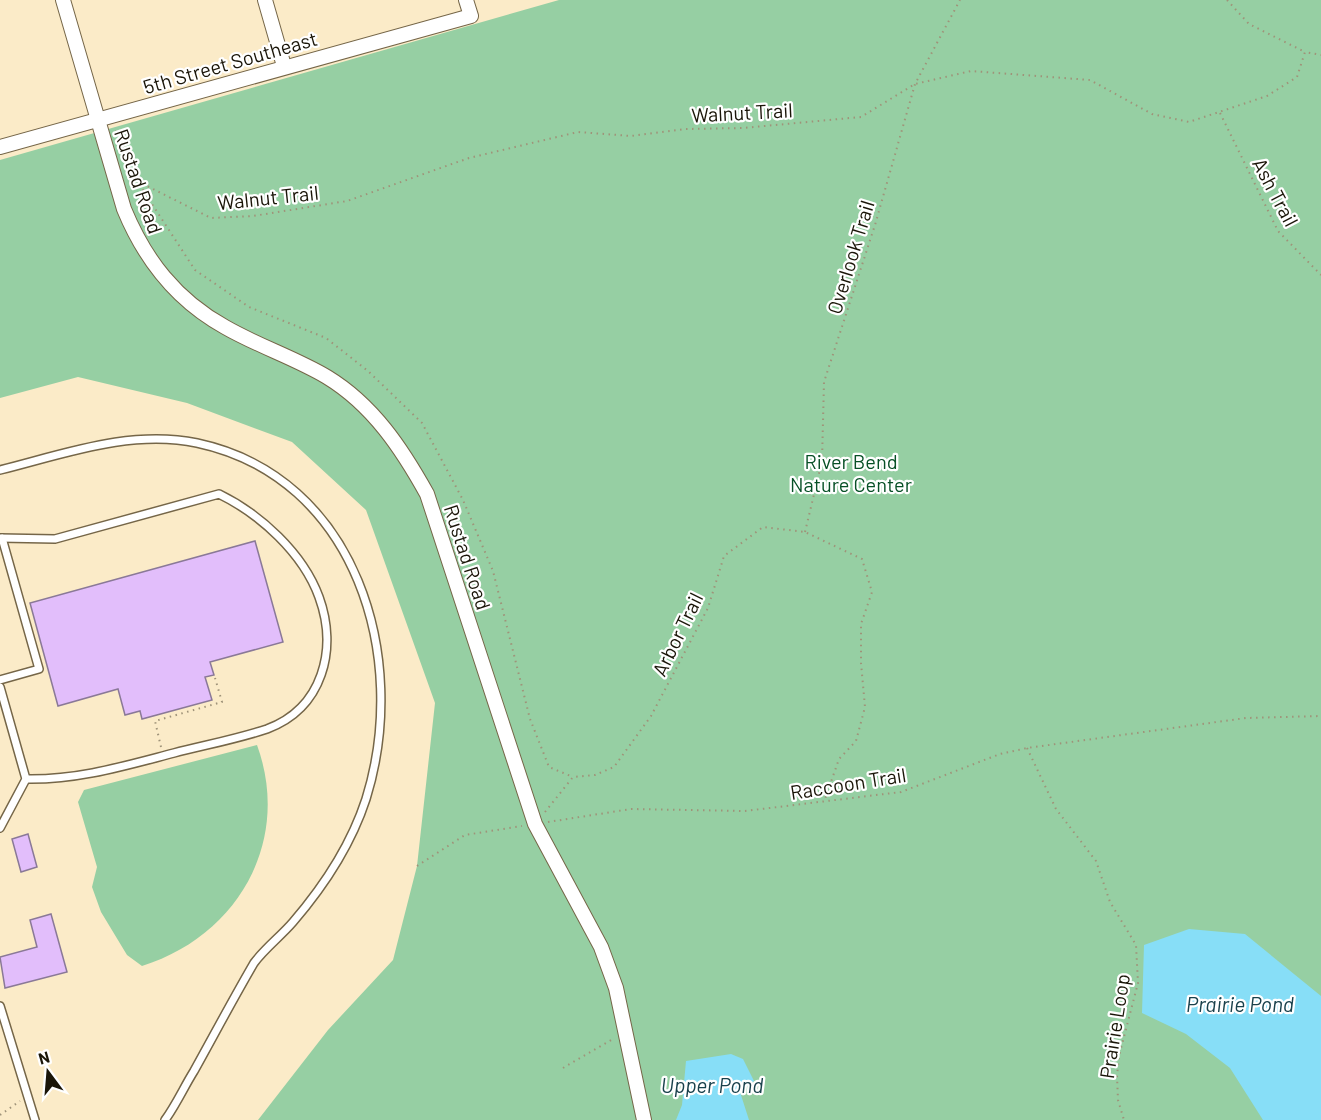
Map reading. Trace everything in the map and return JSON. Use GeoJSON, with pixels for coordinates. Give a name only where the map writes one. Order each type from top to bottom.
{"type":"FeatureCollection","features":[{"type":"Feature","properties":{"kind":"street","name":"Rustad Road"},"geometry":{"type":"LineString","coordinates":[[63,0],[124,209],[136,238],[152,265],[174,290],[199,311],[226,328],[328,378],[360,401],[386,429],[408,460],[426,494],[535,824],[601,947],[616,988],[644,1120]]}},
{"type":"Feature","properties":{"kind":"street"},"geometry":{"type":"LineString","coordinates":[[265,0],[284,66]]}},
{"type":"Feature","properties":{"kind":"street","name":"5th Street Southeast"},"geometry":{"type":"LineString","coordinates":[[0,147],[284,66],[471,16],[466,0]]}},
{"type":"Feature","properties":{"kind":"lane"},"geometry":{"type":"LineString","coordinates":[[0,470],[106,443],[140,440],[197,443],[238,456],[281,481],[305,500],[324,521],[355,568],[370,615],[380,681],[380,716],[366,799],[335,866],[292,924],[256,960],[165,1120]]}},
{"type":"Feature","properties":{"kind":"lane"},"geometry":{"type":"LineString","coordinates":[[0,680],[39,669],[1,538],[55,539],[219,494],[235,502],[259,520],[295,556],[316,590],[327,626],[327,658],[317,687],[298,710],[268,728],[87,776],[26,779]]}},
{"type":"Feature","properties":{"kind":"lane"},"geometry":{"type":"LineString","coordinates":[[0,687],[26,779],[0,828]]}},
{"type":"Feature","properties":{"kind":"lane"},"geometry":{"type":"LineString","coordinates":[[0,1006],[35,1120]]}},
{"type":"Feature","properties":{"kind":"path","name":"Overlook Trail"},"geometry":{"type":"LineString","coordinates":[[805,532],[822,461],[824,382],[850,307],[915,84],[960,0]]}},
{"type":"Feature","properties":{"kind":"path"},"geometry":{"type":"LineString","coordinates":[[1227,0],[1249,24],[1305,52],[1321,55]]}},
{"type":"Feature","properties":{"kind":"path","name":"Walnut Trail"},"geometry":{"type":"LineString","coordinates":[[137,181],[211,218],[253,216],[347,201],[469,158],[578,132],[631,136],[685,129],[743,128],[861,117],[915,84],[971,71],[1090,80],[1152,114],[1189,122],[1267,96],[1297,77],[1305,52]]}},
{"type":"Feature","properties":{"kind":"path","name":"Ash Trail"},"geometry":{"type":"LineString","coordinates":[[1220,112],[1278,231],[1321,275]]}},
{"type":"Feature","properties":{"kind":"path"},"geometry":{"type":"LineString","coordinates":[[98,120],[122,136],[137,181],[195,270],[249,307],[326,338],[368,371],[422,423],[463,500],[492,571],[530,719],[549,767],[573,777],[535,824]]}},
{"type":"Feature","properties":{"kind":"path","name":"Arbor Trail"},"geometry":{"type":"LineString","coordinates":[[573,777],[595,775],[614,767],[651,716],[708,608],[724,556],[763,527],[805,532],[862,559],[872,592],[861,624],[861,663],[865,707],[856,741],[839,759],[824,802]]}},
{"type":"Feature","properties":{"kind":"path"},"geometry":{"type":"LineString","coordinates":[[163,756],[155,721],[222,702],[215,678]]}},
{"type":"Feature","properties":{"kind":"path","name":"Raccoon Trail"},"geometry":{"type":"LineString","coordinates":[[417,866],[465,835],[631,809],[745,811],[901,792],[1000,754],[1027,748],[1246,718],[1321,716]]}},
{"type":"Feature","properties":{"kind":"path","name":"Prairie Loop"},"geometry":{"type":"LineString","coordinates":[[1027,748],[1056,809],[1096,861],[1110,902],[1136,945],[1138,983],[1119,1056],[1117,1076],[1118,1100],[1124,1120]]}},
{"type":"Feature","properties":{"kind":"path"},"geometry":{"type":"LineString","coordinates":[[563,1068],[626,1031]]}},
{"type":"Feature","properties":{"kind":"path"},"geometry":{"type":"LineString","coordinates":[[0,1115],[27,1095]]}},
{"type":"Feature","properties":{"kind":"green space","name":"River Bend Nature Center"},"geometry":{"type":"Polygon","coordinates":[[[559,0],[1321,0],[1321,1120],[258,1120],[328,1030],[393,960],[417,866],[435,703],[366,510],[292,442],[187,403],[78,377],[0,398],[0,160],[559,0]]]}},
{"type":"Feature","properties":{"kind":"green space"},"geometry":{"type":"Polygon","coordinates":[[[257,745],[266,781],[267,816],[261,849],[249,880],[230,908],[205,932],[176,952],[142,966],[127,955],[101,912],[92,887],[97,867],[78,802],[84,790],[257,745]]]}},
{"type":"Feature","properties":{"kind":"water","name":"Prairie Pond"},"geometry":{"type":"Polygon","coordinates":[[[1189,929],[1245,934],[1321,996],[1321,1120],[1263,1120],[1230,1068],[1186,1034],[1142,1013],[1144,945],[1189,929]]]}},
{"type":"Feature","properties":{"kind":"water","name":"Upper Pond"},"geometry":{"type":"Polygon","coordinates":[[[731,1054],[743,1059],[754,1081],[740,1092],[749,1120],[676,1120],[682,1105],[686,1061],[731,1054]]]}},
{"type":"Feature","properties":{"kind":"building"},"geometry":{"type":"Polygon","coordinates":[[[255,541],[283,642],[210,662],[214,675],[205,677],[212,700],[142,719],[140,711],[125,715],[118,689],[58,706],[30,603],[255,541]]]}},
{"type":"Feature","properties":{"kind":"building"},"geometry":{"type":"Polygon","coordinates":[[[28,834],[37,867],[21,872],[12,839],[28,834]]]}},
{"type":"Feature","properties":{"kind":"building"},"geometry":{"type":"Polygon","coordinates":[[[51,914],[67,972],[5,988],[0,957],[37,947],[30,920],[51,914]]]}}]}
